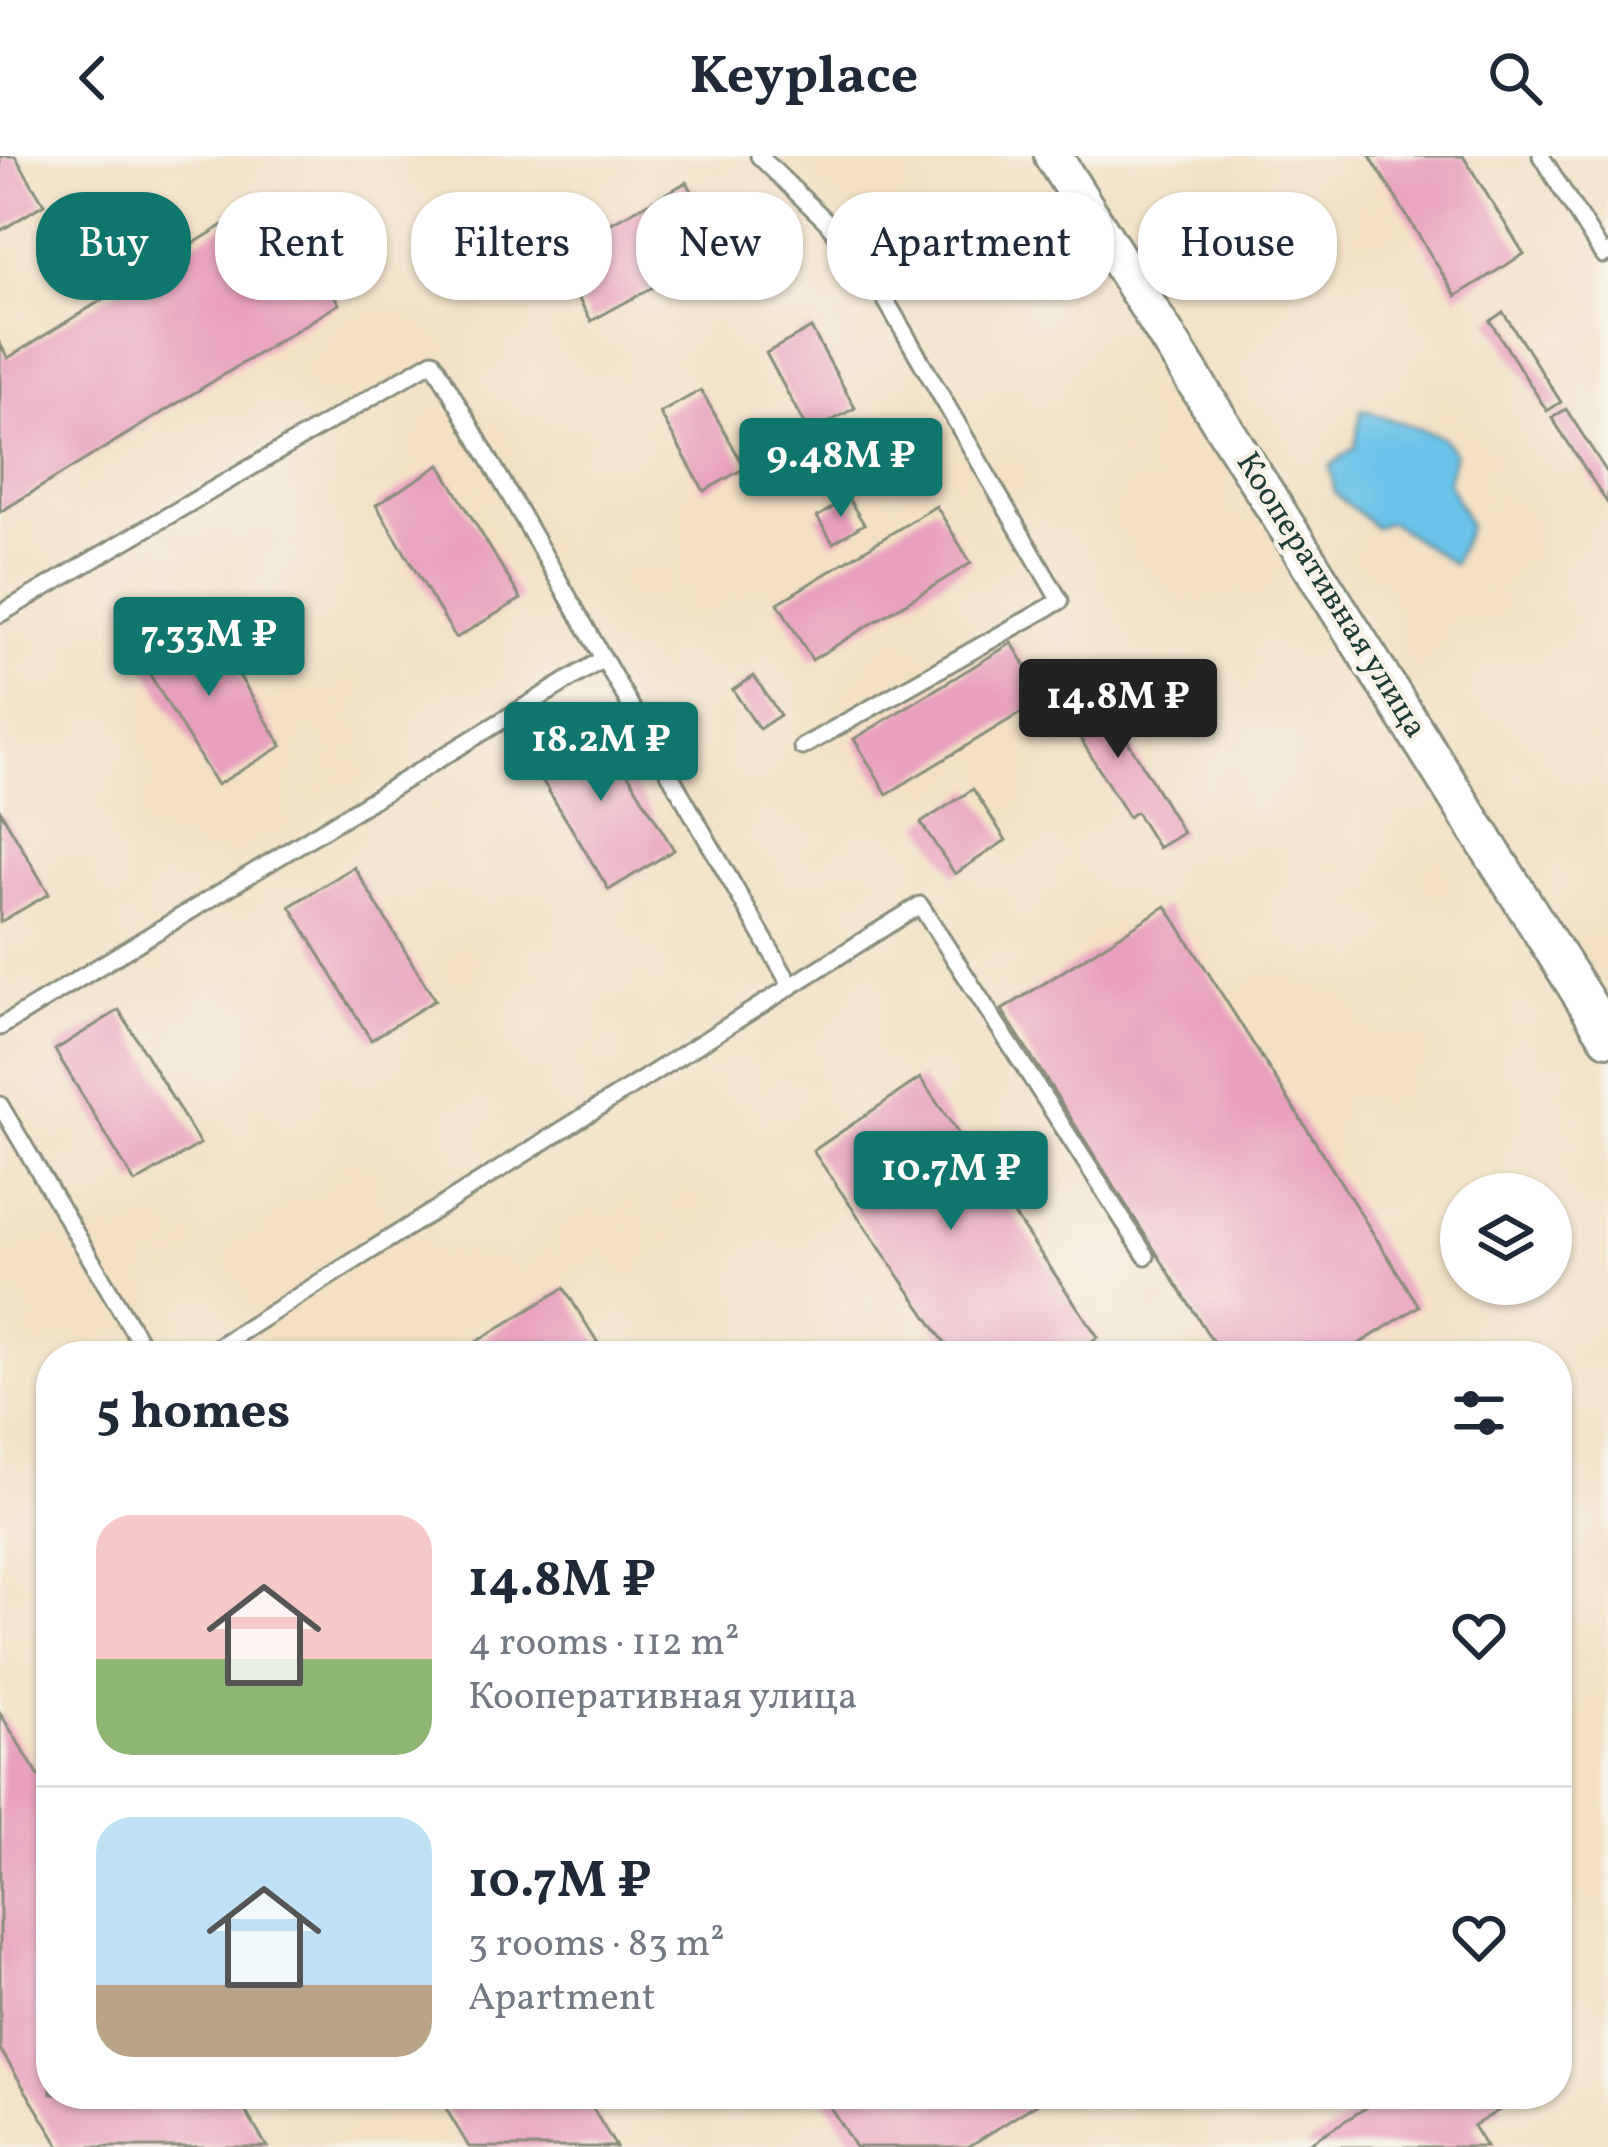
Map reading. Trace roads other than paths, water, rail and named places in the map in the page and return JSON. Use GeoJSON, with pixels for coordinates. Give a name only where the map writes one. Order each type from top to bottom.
{"type":"FeatureCollection","features":[{"type":"Feature","properties":{"kind":"street","name":"Кооперативная улица"},"geometry":{"type":"LineString","coordinates":[[1053,156],[1608,1037]]}},
{"type":"Feature","properties":{"kind":"lane"},"geometry":{"type":"LineString","coordinates":[[759,156],[826,222],[878,287],[1060,601],[802,747]]}},
{"type":"Feature","properties":{"kind":"lane"},"geometry":{"type":"LineString","coordinates":[[1541,156],[1603,255],[1608,252]]}},
{"type":"Feature","properties":{"kind":"lane"},"geometry":{"type":"LineString","coordinates":[[0,614],[433,361],[791,986]]}},
{"type":"Feature","properties":{"kind":"lane"},"geometry":{"type":"LineString","coordinates":[[0,1027],[603,659]]}},
{"type":"Feature","properties":{"kind":"lane"},"geometry":{"type":"LineString","coordinates":[[227,1341],[920,905],[1147,1256]]}},
{"type":"Feature","properties":{"kind":"lane"},"geometry":{"type":"LineString","coordinates":[[0,1105],[139,1341]]}},
{"type":"Feature","properties":{"kind":"water"},"geometry":{"type":"Polygon","coordinates":[[[1361,409],[1443,437],[1455,453],[1448,481],[1469,526],[1453,564],[1390,522],[1375,527],[1335,494],[1330,466],[1355,447],[1361,409]]]}}]}
